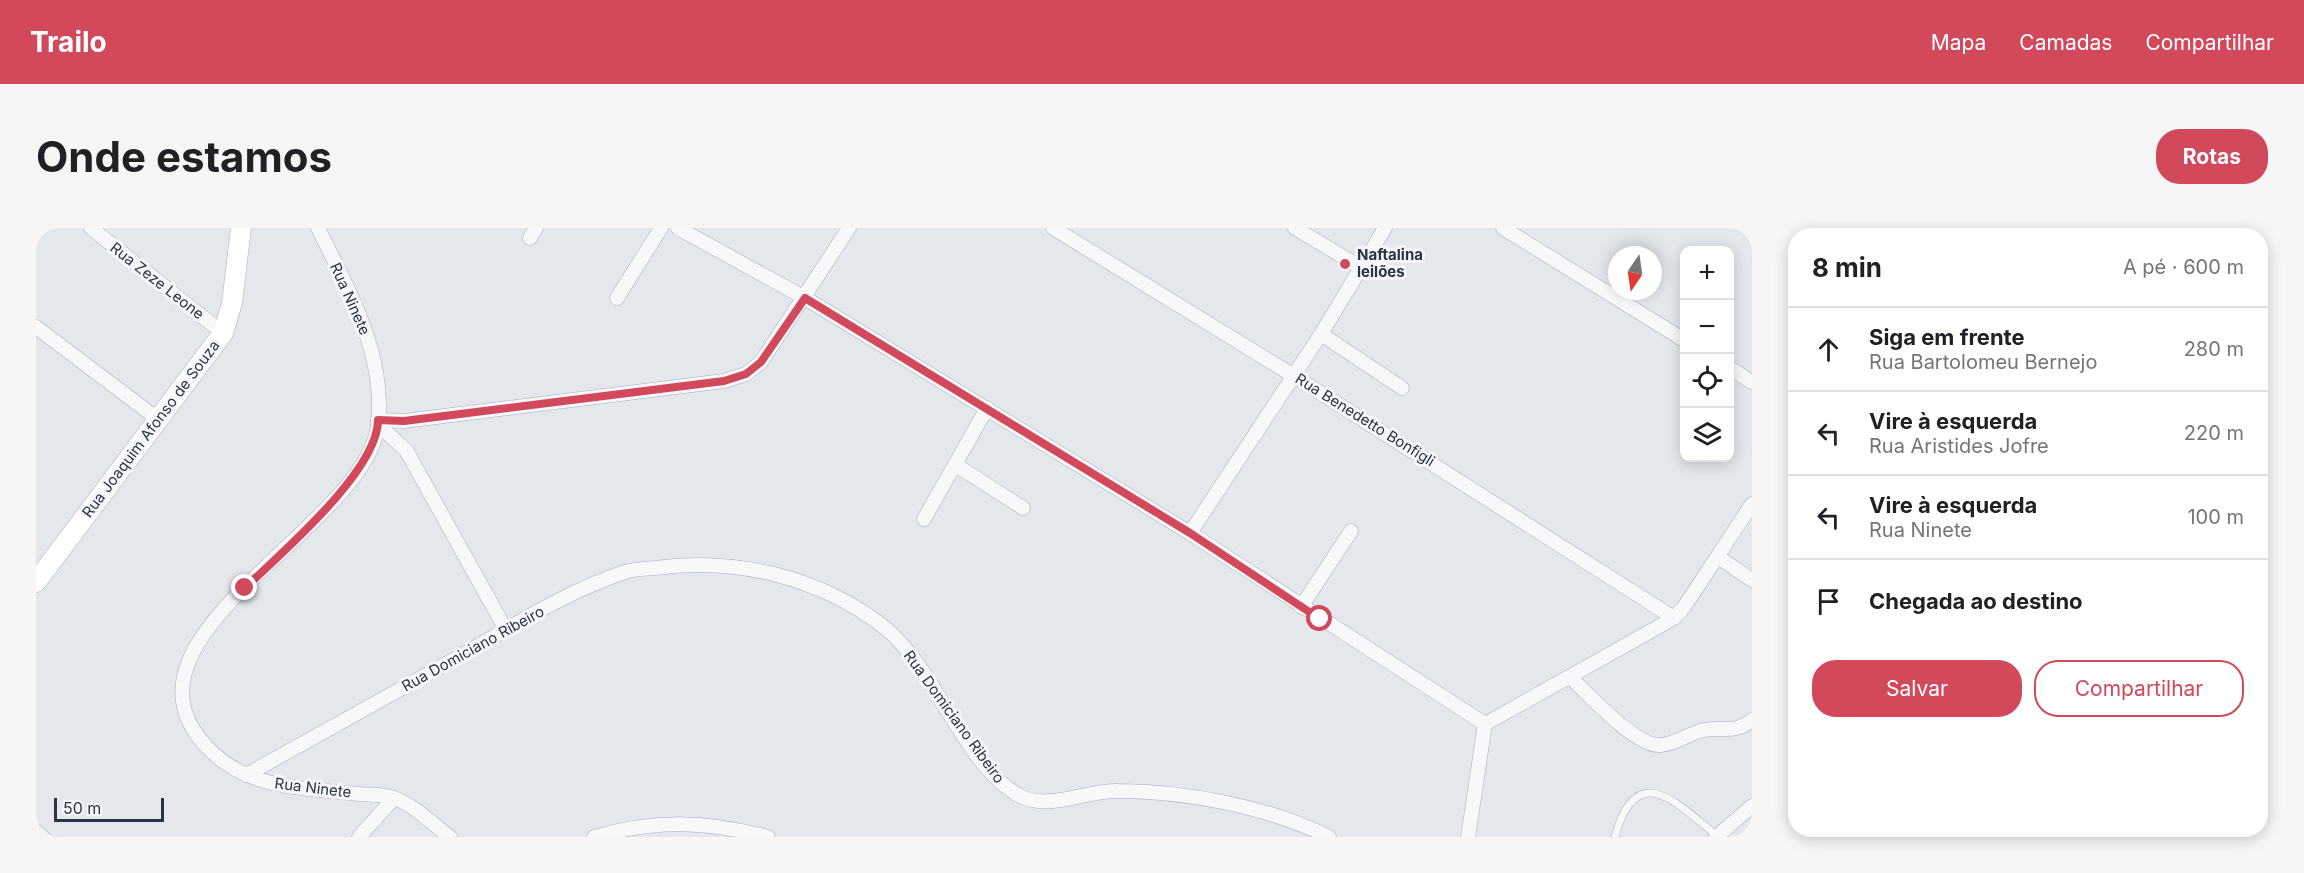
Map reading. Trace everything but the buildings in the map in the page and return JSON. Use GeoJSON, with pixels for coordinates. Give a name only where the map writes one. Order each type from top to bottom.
{"type":"FeatureCollection","features":[{"type":"Feature","properties":{"kind":"main road","name":"Rua Joaquim Afonso de Souza"},"geometry":{"type":"LineString","coordinates":[[36,582],[223,333],[232,303],[241,228]]}},
{"type":"Feature","properties":{"kind":"street","name":"Rua Zeze Leone"},"geometry":{"type":"LineString","coordinates":[[91,228],[223,333]]}},
{"type":"Feature","properties":{"kind":"street","name":"Rua Ninete"},"geometry":{"type":"LineString","coordinates":[[318,228],[361,319],[376,363],[378,422],[366,458],[350,480],[329,505],[228,605],[201,639],[185,667],[182,696],[191,724],[199,738],[214,754],[246,775],[286,787],[394,798],[450,837]]}},
{"type":"Feature","properties":{"kind":"street"},"geometry":{"type":"LineString","coordinates":[[617,298],[661,228]]}},
{"type":"Feature","properties":{"kind":"street"},"geometry":{"type":"LineString","coordinates":[[678,228],[805,298],[987,408],[1190,533],[1485,724]]}},
{"type":"Feature","properties":{"kind":"street"},"geometry":{"type":"LineString","coordinates":[[378,422],[404,421],[724,381],[746,374],[761,362],[849,228]]}},
{"type":"Feature","properties":{"kind":"street","name":"Rua Benedetto Bonfigli"},"geometry":{"type":"LineString","coordinates":[[1053,228],[1294,376],[1674,618]]}},
{"type":"Feature","properties":{"kind":"street"},"geometry":{"type":"LineString","coordinates":[[1295,228],[1360,267]]}},
{"type":"Feature","properties":{"kind":"street"},"geometry":{"type":"LineString","coordinates":[[1190,533],[1321,334],[1385,228]]}},
{"type":"Feature","properties":{"kind":"street"},"geometry":{"type":"LineString","coordinates":[[1503,228],[1680,338]]}},
{"type":"Feature","properties":{"kind":"street"},"geometry":{"type":"LineString","coordinates":[[36,327],[159,420]]}},
{"type":"Feature","properties":{"kind":"street"},"geometry":{"type":"LineString","coordinates":[[1321,334],[1402,388]]}},
{"type":"Feature","properties":{"kind":"street"},"geometry":{"type":"LineString","coordinates":[[1734,371],[1752,382]]}},
{"type":"Feature","properties":{"kind":"street"},"geometry":{"type":"LineString","coordinates":[[924,519],[987,408]]}},
{"type":"Feature","properties":{"kind":"street"},"geometry":{"type":"LineString","coordinates":[[378,422],[406,450],[506,630]]}},
{"type":"Feature","properties":{"kind":"street"},"geometry":{"type":"LineString","coordinates":[[956,465],[1023,508]]}},
{"type":"Feature","properties":{"kind":"street"},"geometry":{"type":"LineString","coordinates":[[1485,724],[1674,618],[1684,608],[1752,504]]}},
{"type":"Feature","properties":{"kind":"street"},"geometry":{"type":"LineString","coordinates":[[1301,607],[1351,531]]}},
{"type":"Feature","properties":{"kind":"street"},"geometry":{"type":"LineString","coordinates":[[1718,557],[1752,580]]}},
{"type":"Feature","properties":{"kind":"street","name":"Rua Domiciano Ribeiro"},"geometry":{"type":"LineString","coordinates":[[246,775],[506,630],[626,572],[678,565],[731,566],[788,577],[823,590],[849,604],[887,630],[914,660],[981,759],[1005,787],[1023,798],[1036,802],[1117,790],[1185,797],[1272,814],[1329,837]]}},
{"type":"Feature","properties":{"kind":"street"},"geometry":{"type":"LineString","coordinates":[[1569,677],[1620,723],[1653,745],[1665,745],[1707,729],[1737,729],[1752,720]]}},
{"type":"Feature","properties":{"kind":"street"},"geometry":{"type":"LineString","coordinates":[[1468,837],[1485,724]]}},
{"type":"Feature","properties":{"kind":"street"},"geometry":{"type":"LineString","coordinates":[[359,837],[394,798]]}},
{"type":"Feature","properties":{"kind":"street"},"geometry":{"type":"LineString","coordinates":[[1716,836],[1752,806]]}},
{"type":"Feature","properties":{"kind":"street"},"geometry":{"type":"LineString","coordinates":[[594,837],[633,826],[667,823],[710,825],[768,837]]}},
{"type":"Feature","properties":{"kind":"street"},"geometry":{"type":"LineString","coordinates":[[36,831],[43,837]]}},
{"type":"Feature","properties":{"kind":"lane"},"geometry":{"type":"LineString","coordinates":[[1615,837],[1626,808],[1632,799],[1643,794],[1660,794],[1676,802],[1716,836]]}},
{"type":"Feature","properties":{"kind":"place","name":"Naftalina leilões"},"geometry":{"type":"Point","coordinates":[1345,264]}},
{"type":"Feature","properties":{"kind":"route"},"geometry":{"type":"LineString","coordinates":[[245,588],[329,505],[350,480],[366,458],[375,438],[378,420],[404,421],[724,381],[746,374],[761,362],[805,298],[1190,533],[1320,619]]}}]}
